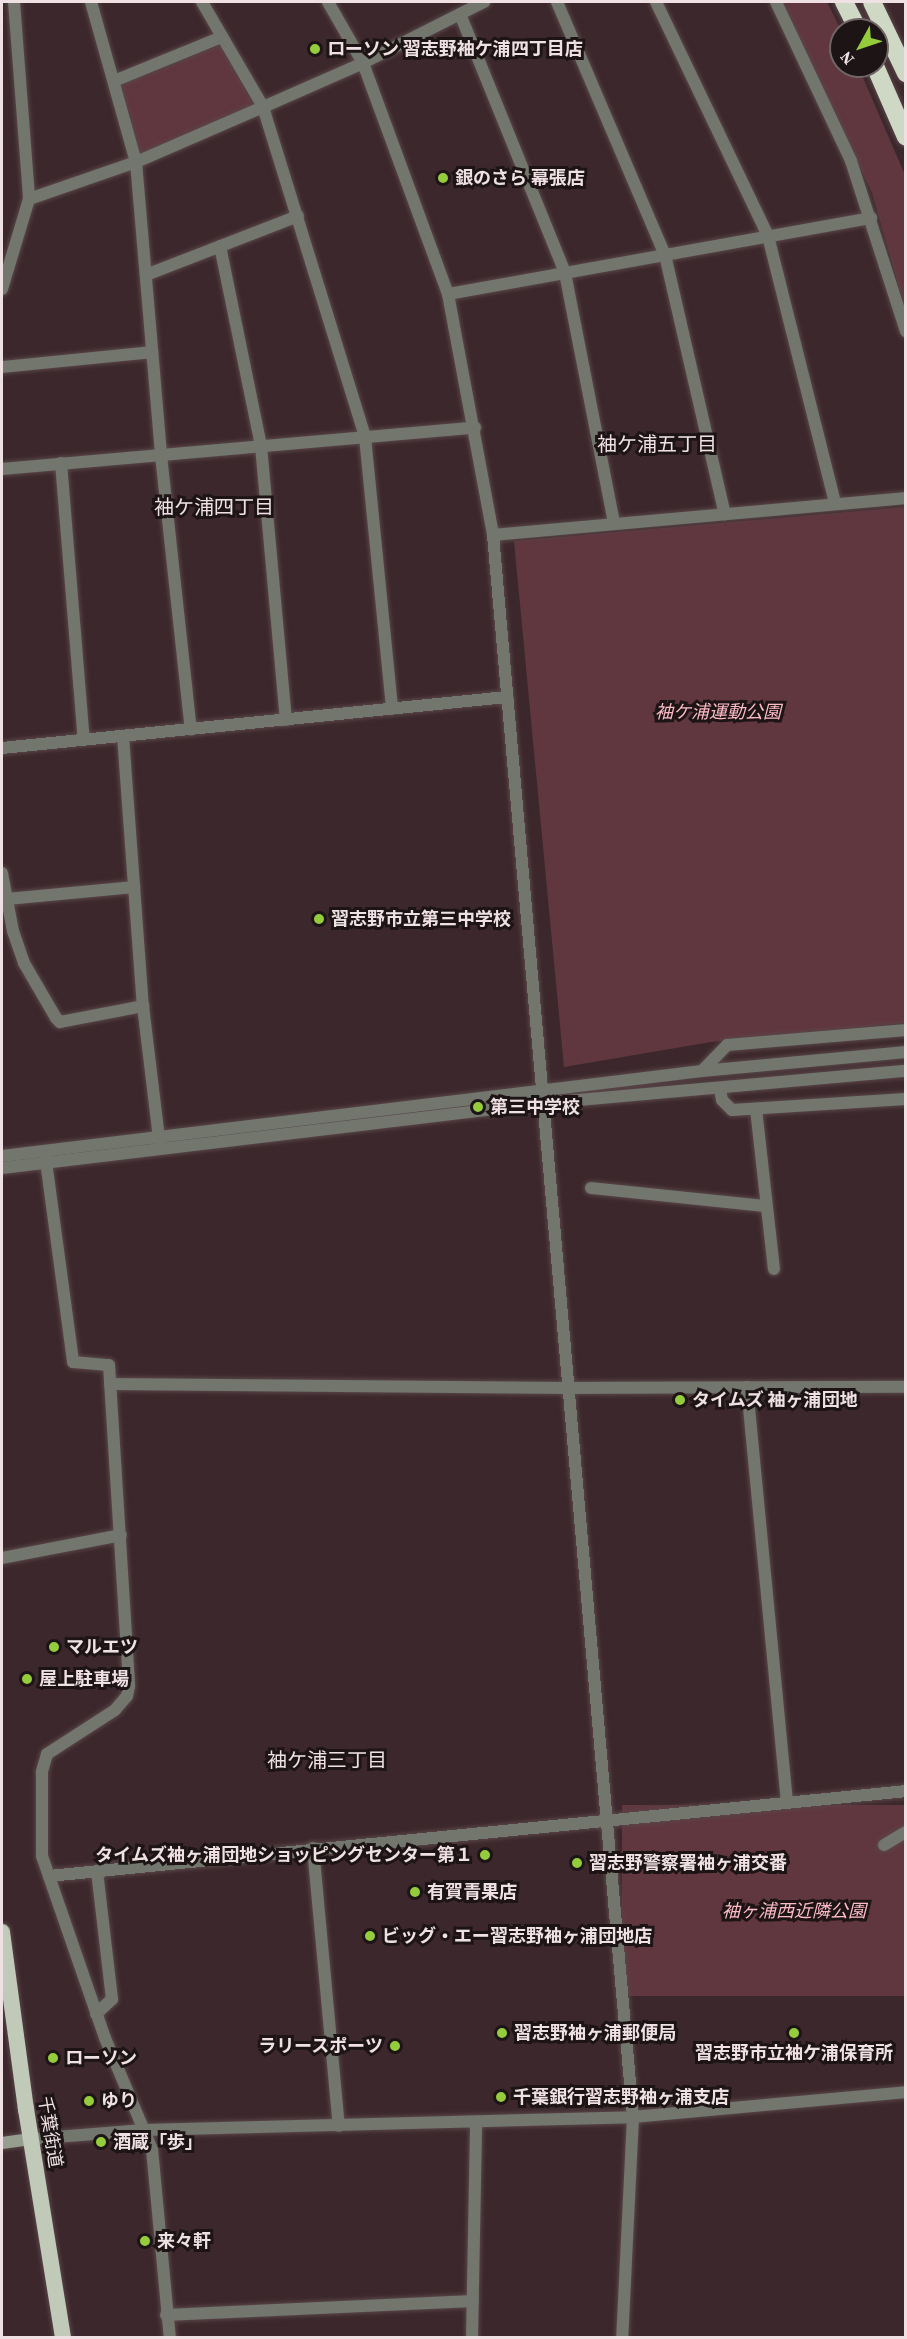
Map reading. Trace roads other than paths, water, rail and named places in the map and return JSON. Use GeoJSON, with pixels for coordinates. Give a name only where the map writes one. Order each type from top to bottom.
{"type":"FeatureCollection","features":[{"type":"Feature","properties":{"kind":"highway"},"geometry":{"type":"LineString","coordinates":[[844,2],[852,18]]}},
{"type":"Feature","properties":{"kind":"highway"},"geometry":{"type":"LineString","coordinates":[[872,2],[906,73]]}},
{"type":"Feature","properties":{"kind":"highway"},"geometry":{"type":"LineString","coordinates":[[880,78],[906,137]]}},
{"type":"Feature","properties":{"kind":"highway","name":"千葉街道"},"geometry":{"type":"LineString","coordinates":[[2,1932],[5,1977],[63,2337]]}},
{"type":"Feature","properties":{"kind":"main road"},"geometry":{"type":"LineString","coordinates":[[2,2143],[31,2139]]}},
{"type":"Feature","properties":{"kind":"street"},"geometry":{"type":"LineString","coordinates":[[2,289],[29,198],[14,2]]}},
{"type":"Feature","properties":{"kind":"street"},"geometry":{"type":"LineString","coordinates":[[91,2],[136,162],[161,455],[191,729]]}},
{"type":"Feature","properties":{"kind":"street"},"geometry":{"type":"LineString","coordinates":[[202,2],[263,107],[365,437],[392,709]]}},
{"type":"Feature","properties":{"kind":"street"},"geometry":{"type":"LineString","coordinates":[[328,2],[363,63],[448,294],[475,428],[493,535],[633,2117],[622,2337]]}},
{"type":"Feature","properties":{"kind":"street"},"geometry":{"type":"LineString","coordinates":[[29,198],[136,162],[363,63],[484,2]]}},
{"type":"Feature","properties":{"kind":"street"},"geometry":{"type":"LineString","coordinates":[[557,2],[664,255],[725,514]]}},
{"type":"Feature","properties":{"kind":"street"},"geometry":{"type":"LineString","coordinates":[[656,2],[768,236],[835,503]]}},
{"type":"Feature","properties":{"kind":"street"},"geometry":{"type":"LineString","coordinates":[[776,2],[851,162],[906,331]]}},
{"type":"Feature","properties":{"kind":"street"},"geometry":{"type":"LineString","coordinates":[[460,14],[565,273],[614,523]]}},
{"type":"Feature","properties":{"kind":"street"},"geometry":{"type":"LineString","coordinates":[[114,81],[222,37]]}},
{"type":"Feature","properties":{"kind":"street"},"geometry":{"type":"LineString","coordinates":[[146,275],[298,216]]}},
{"type":"Feature","properties":{"kind":"street"},"geometry":{"type":"LineString","coordinates":[[448,294],[871,218]]}},
{"type":"Feature","properties":{"kind":"street"},"geometry":{"type":"LineString","coordinates":[[220,246],[261,446],[286,720]]}},
{"type":"Feature","properties":{"kind":"street"},"geometry":{"type":"LineString","coordinates":[[2,367],[152,352]]}},
{"type":"Feature","properties":{"kind":"street"},"geometry":{"type":"LineString","coordinates":[[2,469],[475,428]]}},
{"type":"Feature","properties":{"kind":"street"},"geometry":{"type":"LineString","coordinates":[[61,463],[84,740]]}},
{"type":"Feature","properties":{"kind":"street"},"geometry":{"type":"LineString","coordinates":[[493,535],[906,498]]}},
{"type":"Feature","properties":{"kind":"street"},"geometry":{"type":"LineString","coordinates":[[2,748],[507,698]]}},
{"type":"Feature","properties":{"kind":"street"},"geometry":{"type":"LineString","coordinates":[[123,736],[144,1006],[160,1142]]}},
{"type":"Feature","properties":{"kind":"street"},"geometry":{"type":"LineString","coordinates":[[2,873],[24,963],[60,1022],[144,1006]]}},
{"type":"Feature","properties":{"kind":"street"},"geometry":{"type":"LineString","coordinates":[[7,899],[134,887]]}},
{"type":"Feature","properties":{"kind":"street"},"geometry":{"type":"LineString","coordinates":[[702,1071],[727,1045],[906,1030]]}},
{"type":"Feature","properties":{"kind":"street"},"geometry":{"type":"LineString","coordinates":[[2,1156],[45,1156],[544,1096],[702,1071],[906,1052]]}},
{"type":"Feature","properties":{"kind":"street"},"geometry":{"type":"LineString","coordinates":[[544,1096],[720,1088],[906,1071]]}},
{"type":"Feature","properties":{"kind":"street"},"geometry":{"type":"LineString","coordinates":[[720,1088],[722,1100],[732,1110],[906,1099]]}},
{"type":"Feature","properties":{"kind":"street"},"geometry":{"type":"LineString","coordinates":[[756,1109],[774,1269]]}},
{"type":"Feature","properties":{"kind":"street"},"geometry":{"type":"LineString","coordinates":[[2,1168],[45,1156]]}},
{"type":"Feature","properties":{"kind":"street"},"geometry":{"type":"LineString","coordinates":[[45,1156],[73,1362],[109,1365],[129,1686],[127,1696],[115,1710],[47,1754],[44,1760],[42,1856],[96,2014],[152,2149],[166,2315],[170,2337]]}},
{"type":"Feature","properties":{"kind":"street"},"geometry":{"type":"LineString","coordinates":[[591,1188],[766,1206]]}},
{"type":"Feature","properties":{"kind":"street"},"geometry":{"type":"LineString","coordinates":[[110,1384],[569,1388],[906,1387]]}},
{"type":"Feature","properties":{"kind":"street"},"geometry":{"type":"LineString","coordinates":[[747,1387],[787,1802]]}},
{"type":"Feature","properties":{"kind":"street"},"geometry":{"type":"LineString","coordinates":[[2,1557],[121,1534]]}},
{"type":"Feature","properties":{"kind":"street"},"geometry":{"type":"LineString","coordinates":[[49,1876],[313,1848],[906,1791]]}},
{"type":"Feature","properties":{"kind":"street"},"geometry":{"type":"LineString","coordinates":[[884,1845],[906,1832]]}},
{"type":"Feature","properties":{"kind":"street"},"geometry":{"type":"LineString","coordinates":[[313,1848],[339,2126]]}},
{"type":"Feature","properties":{"kind":"street"},"geometry":{"type":"LineString","coordinates":[[96,1871],[112,1999],[96,2014]]}},
{"type":"Feature","properties":{"kind":"street"},"geometry":{"type":"LineString","coordinates":[[31,2139],[144,2130],[633,2117],[906,2092]]}},
{"type":"Feature","properties":{"kind":"street"},"geometry":{"type":"LineString","coordinates":[[472,2337],[476,2122]]}},
{"type":"Feature","properties":{"kind":"street"},"geometry":{"type":"LineString","coordinates":[[166,2315],[473,2301]]}},
{"type":"Feature","properties":{"kind":"place","name":"ローソン 習志野袖ケ浦四丁目店"},"geometry":{"type":"Point","coordinates":[315,49]}},
{"type":"Feature","properties":{"kind":"place","name":"銀のさら 幕張店"},"geometry":{"type":"Point","coordinates":[443,178]}},
{"type":"Feature","properties":{"kind":"place","name":"習志野市立第三中学校"},"geometry":{"type":"Point","coordinates":[319,919]}},
{"type":"Feature","properties":{"kind":"place","name":"第三中学校"},"geometry":{"type":"Point","coordinates":[478,1107]}},
{"type":"Feature","properties":{"kind":"place","name":"タイムズ 袖ヶ浦団地"},"geometry":{"type":"Point","coordinates":[680,1400]}},
{"type":"Feature","properties":{"kind":"place","name":"マルエツ"},"geometry":{"type":"Point","coordinates":[54,1647]}},
{"type":"Feature","properties":{"kind":"place","name":"屋上駐車場"},"geometry":{"type":"Point","coordinates":[27,1679]}},
{"type":"Feature","properties":{"kind":"place","name":"タイムズ袖ヶ浦団地ショッピングセンター第１"},"geometry":{"type":"Point","coordinates":[485,1855]}},
{"type":"Feature","properties":{"kind":"place","name":"習志野警察署袖ヶ浦交番"},"geometry":{"type":"Point","coordinates":[577,1863]}},
{"type":"Feature","properties":{"kind":"place","name":"有賀青果店"},"geometry":{"type":"Point","coordinates":[415,1892]}},
{"type":"Feature","properties":{"kind":"place","name":"ビッグ・エー習志野袖ヶ浦団地店"},"geometry":{"type":"Point","coordinates":[370,1936]}},
{"type":"Feature","properties":{"kind":"place","name":"習志野袖ヶ浦郵便局"},"geometry":{"type":"Point","coordinates":[502,2033]}},
{"type":"Feature","properties":{"kind":"place","name":"習志野市立袖ケ浦保育所"},"geometry":{"type":"Point","coordinates":[794,2033]}},
{"type":"Feature","properties":{"kind":"place","name":"ラリースポーツ"},"geometry":{"type":"Point","coordinates":[395,2046]}},
{"type":"Feature","properties":{"kind":"place","name":"ローソン"},"geometry":{"type":"Point","coordinates":[53,2058]}},
{"type":"Feature","properties":{"kind":"place","name":"千葉銀行習志野袖ヶ浦支店"},"geometry":{"type":"Point","coordinates":[501,2097]}},
{"type":"Feature","properties":{"kind":"place","name":"ゆり"},"geometry":{"type":"Point","coordinates":[89,2101]}},
{"type":"Feature","properties":{"kind":"place","name":"酒蔵「歩」"},"geometry":{"type":"Point","coordinates":[101,2142]}},
{"type":"Feature","properties":{"kind":"place","name":"来々軒"},"geometry":{"type":"Point","coordinates":[145,2241]}},
{"type":"Feature","properties":{"kind":"district","name":"袖ケ浦五丁目"},"geometry":{"type":"Point","coordinates":[657,444]}},
{"type":"Feature","properties":{"kind":"district","name":"袖ケ浦四丁目"},"geometry":{"type":"Point","coordinates":[214,507]}},
{"type":"Feature","properties":{"kind":"district","name":"袖ケ浦三丁目"},"geometry":{"type":"Point","coordinates":[327,1760]}},
{"type":"Feature","properties":{"kind":"park label","name":"袖ケ浦運動公園"},"geometry":{"type":"Point","coordinates":[718,712]}},
{"type":"Feature","properties":{"kind":"park label","name":"袖ヶ浦西近隣公園"},"geometry":{"type":"Point","coordinates":[794,1911]}}]}
